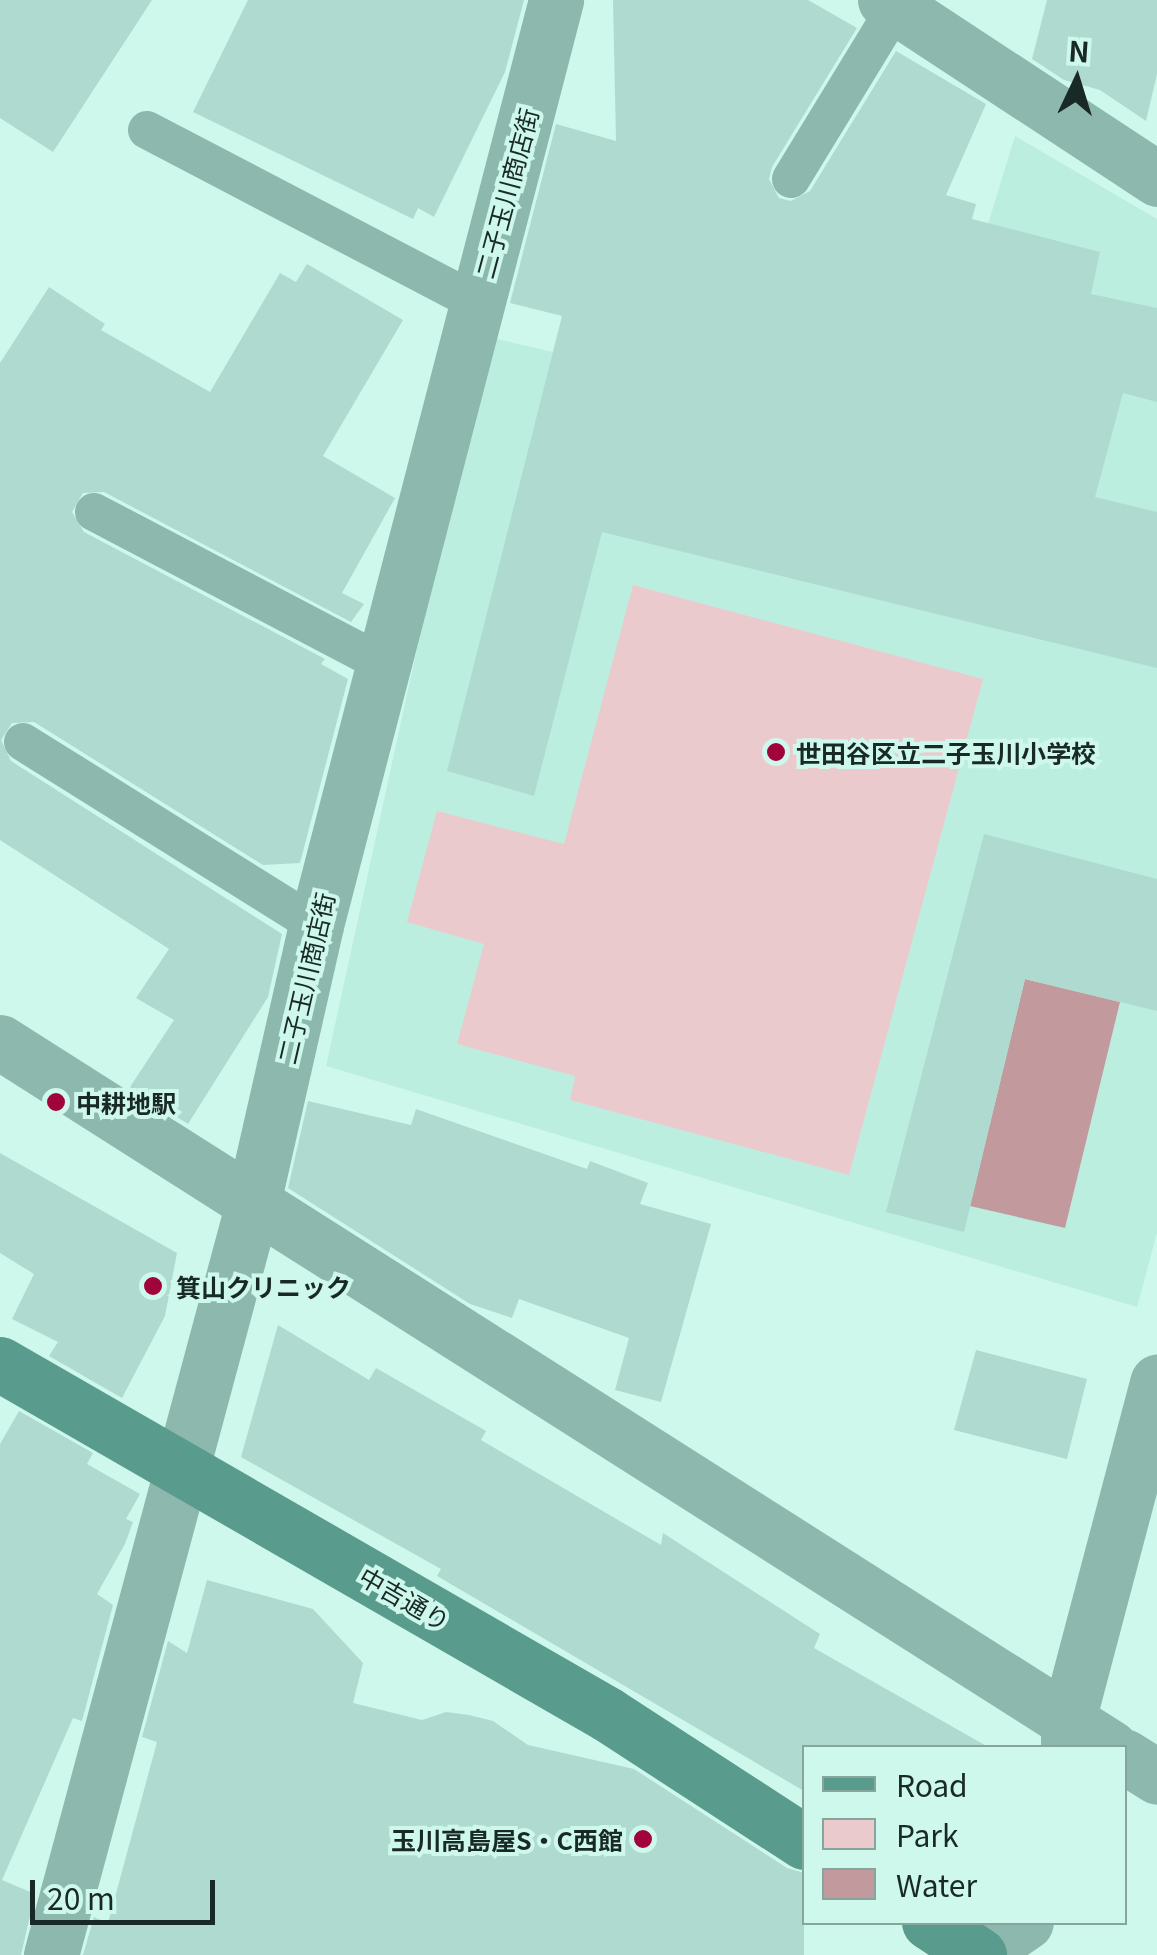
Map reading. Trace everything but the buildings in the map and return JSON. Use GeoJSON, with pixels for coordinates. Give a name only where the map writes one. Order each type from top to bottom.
{"type":"FeatureCollection","features":[{"type":"Feature","properties":{"kind":"street","name":"二子玉川商店街"},"geometry":{"type":"LineString","coordinates":[[52,1955],[252,1207],[316,926],[556,0]]}},
{"type":"Feature","properties":{"kind":"street"},"geometry":{"type":"LineString","coordinates":[[890,4],[1157,178]]}},
{"type":"Feature","properties":{"kind":"street"},"geometry":{"type":"LineString","coordinates":[[0,1042],[1082,1738],[1157,1382]]}},
{"type":"Feature","properties":{"kind":"street","name":"中吉通り"},"geometry":{"type":"LineString","coordinates":[[0,1364],[607,1714],[802,1841]]}},
{"type":"Feature","properties":{"kind":"street"},"geometry":{"type":"LineString","coordinates":[[1127,1758],[1157,1777]]}},
{"type":"Feature","properties":{"kind":"street"},"geometry":{"type":"LineString","coordinates":[[933,1925],[978,1955],[1022,1925]]}},
{"type":"Feature","properties":{"kind":"lane"},"geometry":{"type":"LineString","coordinates":[[791,178],[890,4]]}},
{"type":"Feature","properties":{"kind":"lane"},"geometry":{"type":"LineString","coordinates":[[147,130],[478,304]]}},
{"type":"Feature","properties":{"kind":"lane"},"geometry":{"type":"LineString","coordinates":[[94,512],[383,664]]}},
{"type":"Feature","properties":{"kind":"lane"},"geometry":{"type":"LineString","coordinates":[[23,742],[316,926]]}},
{"type":"Feature","properties":{"kind":"shaded area","name":"世田谷区立二子玉川小学校"},"geometry":{"type":"Polygon","coordinates":[[[1015,136],[1157,219],[1157,1233],[1137,1307],[326,1066],[485,336],[922,439],[1015,136]]]}},
{"type":"Feature","properties":{"kind":"green space"},"geometry":{"type":"Polygon","coordinates":[[[633,585],[983,679],[849,1175],[570,1100],[575,1076],[457,1044],[484,944],[407,922],[437,811],[564,844],[633,585]]]}},
{"type":"Feature","properties":{"kind":"water"},"geometry":{"type":"Polygon","coordinates":[[[1025,979],[1120,1002],[1065,1228],[970,1206],[1025,979]]]}},
{"type":"Feature","properties":{"kind":"place","name":"世田谷区立二子玉川小学校"},"geometry":{"type":"Point","coordinates":[776,752]}},
{"type":"Feature","properties":{"kind":"place","name":"中耕地駅"},"geometry":{"type":"Point","coordinates":[56,1102]}},
{"type":"Feature","properties":{"kind":"place","name":"箕山クリニック"},"geometry":{"type":"Point","coordinates":[153,1286]}},
{"type":"Feature","properties":{"kind":"place","name":"玉川高島屋S・C西館"},"geometry":{"type":"Point","coordinates":[643,1839]}}]}
